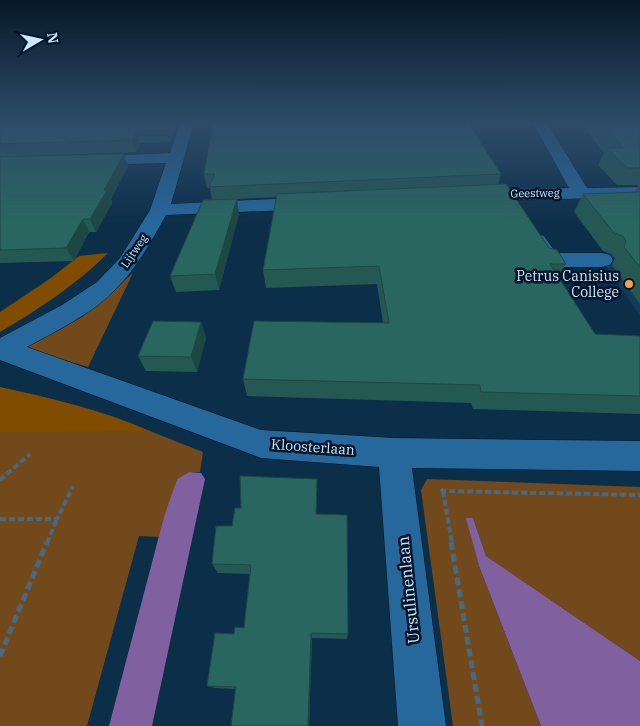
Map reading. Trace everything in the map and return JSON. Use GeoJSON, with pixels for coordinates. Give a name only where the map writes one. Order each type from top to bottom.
{"type":"FeatureCollection","features":[{"type":"Feature","properties":{"kind":"street"},"geometry":{"type":"LineString","coordinates":[[560,157],[582,193]]}},
{"type":"Feature","properties":{"kind":"street"},"geometry":{"type":"LineString","coordinates":[[78,161],[175,158]]}},
{"type":"Feature","properties":{"kind":"street","name":"Lijtweg"},"geometry":{"type":"LineString","coordinates":[[1,349],[72,311],[105,287],[128,262],[160,210],[175,158]]}},
{"type":"Feature","properties":{"kind":"street","name":"Geestweg"},"geometry":{"type":"LineString","coordinates":[[456,196],[517,210],[582,193],[640,192]]}},
{"type":"Feature","properties":{"kind":"street"},"geometry":{"type":"LineString","coordinates":[[160,210],[328,202]]}},
{"type":"Feature","properties":{"kind":"street"},"geometry":{"type":"LineString","coordinates":[[517,210],[550,260],[602,260]]}},
{"type":"Feature","properties":{"kind":"street","name":"Kloosterlaan"},"geometry":{"type":"LineString","coordinates":[[1,349],[261,444],[394,453],[640,456]]}},
{"type":"Feature","properties":{"kind":"street","name":"Ursulinenlaan"},"geometry":{"type":"LineString","coordinates":[[394,453],[422,726]]}},
{"type":"Feature","properties":{"kind":"path"},"geometry":{"type":"LineString","coordinates":[[0,480],[30,454]]}},
{"type":"Feature","properties":{"kind":"path"},"geometry":{"type":"LineString","coordinates":[[0,656],[57,519],[73,486]]}},
{"type":"Feature","properties":{"kind":"path"},"geometry":{"type":"LineString","coordinates":[[442,491],[482,726]]}},
{"type":"Feature","properties":{"kind":"path"},"geometry":{"type":"LineString","coordinates":[[0,519],[57,519]]}},
{"type":"Feature","properties":{"kind":"shaded area","name":"Petrus Canisius College"},"geometry":{"type":"Polygon","coordinates":[[[640,252],[640,316],[597,253],[640,252]]]}},
{"type":"Feature","properties":{"kind":"shaded area"},"geometry":{"type":"Polygon","coordinates":[[[108,253],[57,296],[0,332],[0,312],[51,278],[79,256],[108,253]]]}},
{"type":"Feature","properties":{"kind":"shaded area"},"geometry":{"type":"Polygon","coordinates":[[[133,273],[88,367],[23,348],[82,317],[133,273]]]}},
{"type":"Feature","properties":{"kind":"shaded area"},"geometry":{"type":"Polygon","coordinates":[[[0,387],[95,411],[150,431],[0,432],[0,387]]]}},
{"type":"Feature","properties":{"kind":"shaded area"},"geometry":{"type":"Polygon","coordinates":[[[150,431],[203,452],[200,472],[189,472],[177,479],[159,537],[139,536],[87,726],[0,726],[0,432],[150,431]]]}},
{"type":"Feature","properties":{"kind":"shaded area"},"geometry":{"type":"Polygon","coordinates":[[[189,472],[201,473],[205,479],[152,726],[109,726],[164,517],[177,479],[189,472]]]}},
{"type":"Feature","properties":{"kind":"shaded area"},"geometry":{"type":"Polygon","coordinates":[[[427,479],[640,487],[640,661],[486,556],[473,518],[467,518],[479,566],[541,726],[453,726],[421,490],[427,479]]]}},
{"type":"Feature","properties":{"kind":"shaded area"},"geometry":{"type":"Polygon","coordinates":[[[466,518],[473,518],[486,556],[640,661],[640,726],[541,726],[479,566],[466,518]]]}},
{"type":"Feature","properties":{"kind":"building"},"geometry":{"type":"Polygon","coordinates":[[[0,157],[122,157],[104,190],[107,190],[90,219],[83,219],[66,248],[0,250],[0,157]]]}},
{"type":"Feature","properties":{"kind":"building"},"geometry":{"type":"Polygon","coordinates":[[[207,157],[490,157],[501,174],[209,187],[215,174],[204,174],[207,157]]]}},
{"type":"Feature","properties":{"kind":"building"},"geometry":{"type":"Polygon","coordinates":[[[616,157],[640,157],[640,168],[627,168],[616,157]]]}},
{"type":"Feature","properties":{"kind":"building"},"geometry":{"type":"Polygon","coordinates":[[[506,184],[549,248],[557,250],[566,264],[550,264],[595,334],[640,336],[640,396],[481,392],[480,385],[243,379],[254,321],[389,323],[379,266],[263,270],[277,194],[506,184]]]}},
{"type":"Feature","properties":{"kind":"building"},"geometry":{"type":"Polygon","coordinates":[[[640,192],[640,267],[624,247],[626,241],[623,236],[614,233],[583,194],[640,192]]]}},
{"type":"Feature","properties":{"kind":"building"},"geometry":{"type":"Polygon","coordinates":[[[237,199],[215,274],[170,276],[203,200],[237,199]]]}},
{"type":"Feature","properties":{"kind":"building"},"geometry":{"type":"Polygon","coordinates":[[[153,321],[201,322],[191,357],[138,356],[153,321]]]}},
{"type":"Feature","properties":{"kind":"building"},"geometry":{"type":"Polygon","coordinates":[[[240,476],[317,479],[316,514],[347,515],[348,634],[311,633],[308,726],[231,726],[236,687],[207,686],[215,633],[234,634],[235,627],[244,628],[251,565],[212,564],[216,526],[232,526],[235,508],[241,508],[240,476]]]}},
{"type":"Feature","properties":{"kind":"place","name":"Petrus Canisius College"},"geometry":{"type":"Point","coordinates":[629,284]}}]}
